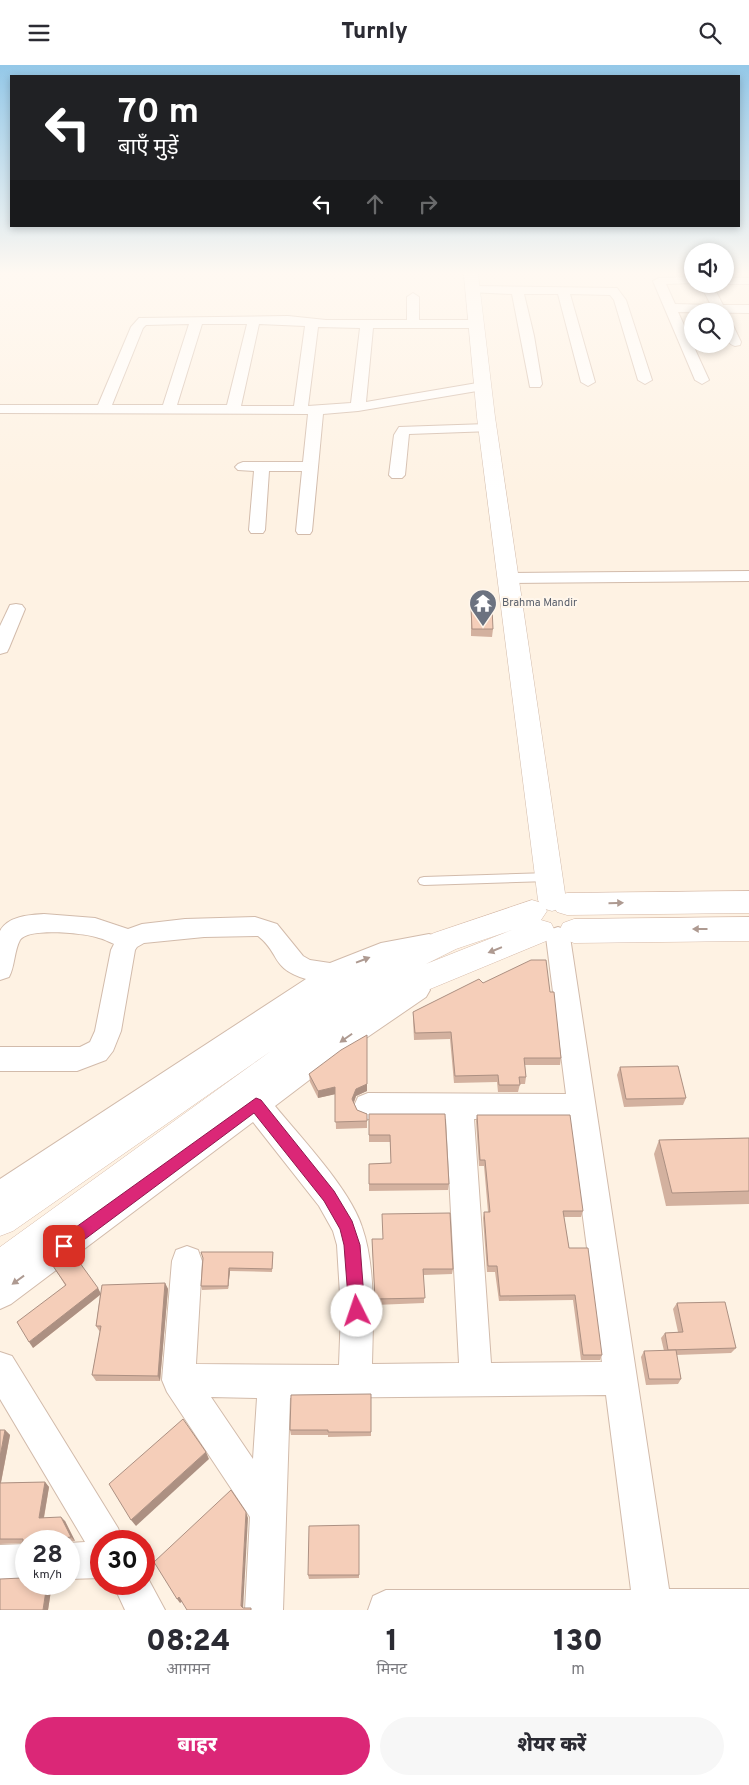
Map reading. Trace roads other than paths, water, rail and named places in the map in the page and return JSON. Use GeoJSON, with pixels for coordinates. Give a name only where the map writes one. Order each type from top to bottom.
{"type":"FeatureCollection","features":[{"type":"Feature","properties":{"kind":"street"},"geometry":{"type":"LineString","coordinates":[[103,409],[130,346]]}},
{"type":"Feature","properties":{"kind":"street"},"geometry":{"type":"LineString","coordinates":[[168,410],[189,346]]}},
{"type":"Feature","properties":{"kind":"street"},"geometry":{"type":"LineString","coordinates":[[233,411],[248,346]]}},
{"type":"Feature","properties":{"kind":"street"},"geometry":{"type":"LineString","coordinates":[[300,411],[309,346]]}},
{"type":"Feature","properties":{"kind":"street"},"geometry":{"type":"LineString","coordinates":[[358,407],[365,346]]}},
{"type":"Feature","properties":{"kind":"street"},"geometry":{"type":"LineString","coordinates":[[478,346],[487,429],[553,913],[653,1609]]}},
{"type":"Feature","properties":{"kind":"street"},"geometry":{"type":"LineString","coordinates":[[529,346],[535,384]]}},
{"type":"Feature","properties":{"kind":"street"},"geometry":{"type":"LineString","coordinates":[[581,346],[588,382]]}},
{"type":"Feature","properties":{"kind":"street"},"geometry":{"type":"LineString","coordinates":[[634,346],[645,380]]}},
{"type":"Feature","properties":{"kind":"street"},"geometry":{"type":"LineString","coordinates":[[687,346],[702,380]]}},
{"type":"Feature","properties":{"kind":"street"},"geometry":{"type":"LineString","coordinates":[[0,409],[316,411],[358,407],[483,386]]}},
{"type":"Feature","properties":{"kind":"street"},"geometry":{"type":"LineString","coordinates":[[304,531],[316,411]]}},
{"type":"Feature","properties":{"kind":"street"},"geometry":{"type":"LineString","coordinates":[[397,475],[401,435],[404,429],[487,429]]}},
{"type":"Feature","properties":{"kind":"street"},"geometry":{"type":"LineString","coordinates":[[242,467],[309,466]]}},
{"type":"Feature","properties":{"kind":"street"},"geometry":{"type":"LineString","coordinates":[[257,530],[262,467]]}},
{"type":"Feature","properties":{"kind":"street"},"geometry":{"type":"LineString","coordinates":[[507,577],[749,576]]}},
{"type":"Feature","properties":{"kind":"street"},"geometry":{"type":"LineString","coordinates":[[0,648],[16,609]]}},
{"type":"Feature","properties":{"kind":"street"},"geometry":{"type":"LineString","coordinates":[[0,1218],[282,1025],[350,987],[445,956],[553,913],[749,902]]}},
{"type":"Feature","properties":{"kind":"street"},"geometry":{"type":"LineString","coordinates":[[553,913],[749,929]]}},
{"type":"Feature","properties":{"kind":"street"},"geometry":{"type":"LineString","coordinates":[[0,970],[10,936],[14,930],[21,927],[34,924],[82,925],[104,929],[128,940]]}},
{"type":"Feature","properties":{"kind":"street"},"geometry":{"type":"LineString","coordinates":[[0,1059],[78,1059],[88,1057],[98,1051],[107,1035],[123,950],[128,940],[141,934],[174,929],[247,926],[263,928],[272,934],[290,961],[302,968],[333,974]]}},
{"type":"Feature","properties":{"kind":"street"},"geometry":{"type":"LineString","coordinates":[[0,1196],[344,967],[381,953],[445,956]]}},
{"type":"Feature","properties":{"kind":"street"},"geometry":{"type":"LineString","coordinates":[[0,1293],[342,1041],[445,956]]}},
{"type":"Feature","properties":{"kind":"street"},"geometry":{"type":"LineString","coordinates":[[0,1270],[333,1023],[395,990],[445,956]]}},
{"type":"Feature","properties":{"kind":"street"},"geometry":{"type":"LineString","coordinates":[[256,1104],[329,1196],[347,1226],[352,1245],[357,1311],[355,1381]]}},
{"type":"Feature","properties":{"kind":"street"},"geometry":{"type":"LineString","coordinates":[[368,1106],[582,1107]]}},
{"type":"Feature","properties":{"kind":"street"},"geometry":{"type":"LineString","coordinates":[[459,1106],[476,1380]]}},
{"type":"Feature","properties":{"kind":"street"},"geometry":{"type":"LineString","coordinates":[[188,1261],[179,1381],[268,1512]]}},
{"type":"Feature","properties":{"kind":"street"},"geometry":{"type":"LineString","coordinates":[[0,1368],[98,1530]]}},
{"type":"Feature","properties":{"kind":"street"},"geometry":{"type":"LineString","coordinates":[[179,1381],[274,1382],[619,1378]]}},
{"type":"Feature","properties":{"kind":"street"},"geometry":{"type":"LineString","coordinates":[[264,1610],[274,1382]]}},
{"type":"Feature","properties":{"kind":"street"},"geometry":{"type":"LineString","coordinates":[[0,1563],[15,1563]]}},
{"type":"Feature","properties":{"kind":"street"},"geometry":{"type":"LineString","coordinates":[[137,1595],[146,1610]]}},
{"type":"Feature","properties":{"kind":"street"},"geometry":{"type":"LineString","coordinates":[[386,1609],[749,1608]]}},
{"type":"Feature","properties":{"kind":"lane"},"geometry":{"type":"LineString","coordinates":[[424,881],[553,913]]}},
{"type":"Feature","properties":{"kind":"place","name":"Brahma Mandir"},"geometry":{"type":"Point","coordinates":[483,627]}}]}
